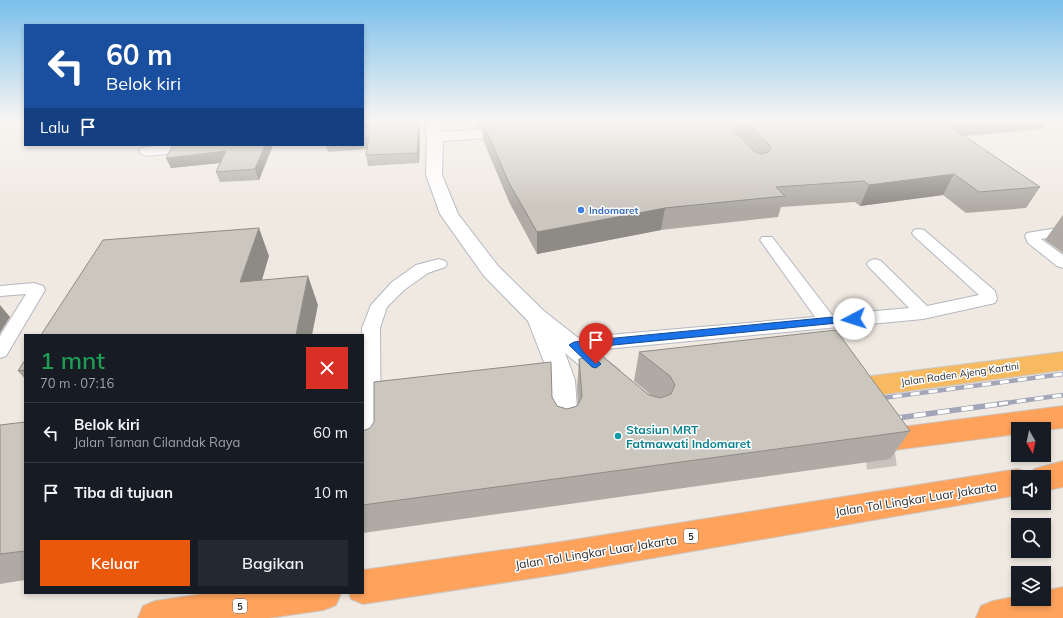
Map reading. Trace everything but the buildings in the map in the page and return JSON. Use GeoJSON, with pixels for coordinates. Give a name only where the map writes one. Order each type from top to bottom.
{"type":"FeatureCollection","features":[{"type":"Feature","properties":{"kind":"highway","name":"Jalan Raden Ajeng Kartini"},"geometry":{"type":"LineString","coordinates":[[856,388],[1063,361]]}},
{"type":"Feature","properties":{"kind":"highway"},"geometry":{"type":"LineString","coordinates":[[1034,422],[1063,417]]}},
{"type":"Feature","properties":{"kind":"highway"},"geometry":{"type":"LineString","coordinates":[[1011,426],[898,445],[1011,435]]}},
{"type":"Feature","properties":{"kind":"highway"},"geometry":{"type":"LineString","coordinates":[[1051,430],[1063,428]]}},
{"type":"Feature","properties":{"kind":"highway"},"geometry":{"type":"LineString","coordinates":[[1051,477],[1063,474]]}},
{"type":"Feature","properties":{"kind":"highway","name":"Jalan Tol Lingkar Luar Jakarta"},"geometry":{"type":"LineString","coordinates":[[364,587],[560,558],[1011,483]]}},
{"type":"Feature","properties":{"kind":"highway","name":"5"},"geometry":{"type":"LineString","coordinates":[[155,618],[317,594]]}},
{"type":"Feature","properties":{"kind":"highway"},"geometry":{"type":"LineString","coordinates":[[992,618],[1063,604]]}},
{"type":"Feature","properties":{"kind":"street"},"geometry":{"type":"LineString","coordinates":[[147,151],[157,150]]}},
{"type":"Feature","properties":{"kind":"street"},"geometry":{"type":"LineString","coordinates":[[431,150],[434,175],[449,214],[491,271],[536,316],[574,345],[625,390]]}},
{"type":"Feature","properties":{"kind":"street"},"geometry":{"type":"LineString","coordinates":[[536,316],[552,350],[563,380],[565,425]]}},
{"type":"Feature","properties":{"kind":"lane"},"geometry":{"type":"LineString","coordinates":[[1063,231],[1032,236],[1033,240],[1063,263]]}},
{"type":"Feature","properties":{"kind":"lane"},"geometry":{"type":"LineString","coordinates":[[574,345],[923,313],[984,302],[989,299],[989,295],[919,233]]}},
{"type":"Feature","properties":{"kind":"lane"},"geometry":{"type":"LineString","coordinates":[[767,240],[827,321]]}},
{"type":"Feature","properties":{"kind":"lane"},"geometry":{"type":"LineString","coordinates":[[370,449],[367,372],[371,328],[380,305],[398,286],[422,269],[439,264]]}},
{"type":"Feature","properties":{"kind":"lane"},"geometry":{"type":"LineString","coordinates":[[876,264],[923,313]]}},
{"type":"Feature","properties":{"kind":"lane"},"geometry":{"type":"LineString","coordinates":[[0,291],[34,288],[37,290],[0,352]]}},
{"type":"Feature","properties":{"kind":"tunnel"},"geometry":{"type":"LineString","coordinates":[[865,455],[901,450]]}},
{"type":"Feature","properties":{"kind":"railway"},"geometry":{"type":"LineString","coordinates":[[875,399],[1063,374]]}},
{"type":"Feature","properties":{"kind":"railway"},"geometry":{"type":"LineString","coordinates":[[999,404],[1063,395]]}},
{"type":"Feature","properties":{"kind":"railway"},"geometry":{"type":"LineString","coordinates":[[890,419],[1007,403]]}},
{"type":"Feature","properties":{"kind":"place","name":"Indomaret"},"geometry":{"type":"Point","coordinates":[581,210]}},
{"type":"Feature","properties":{"kind":"place","name":"Stasiun MRT Fatmawati Indomaret"},"geometry":{"type":"Point","coordinates":[618,436]}},
{"type":"Feature","properties":{"kind":"route"},"geometry":{"type":"LineString","coordinates":[[596,364],[574,345],[620,342],[854,319]]}}]}
